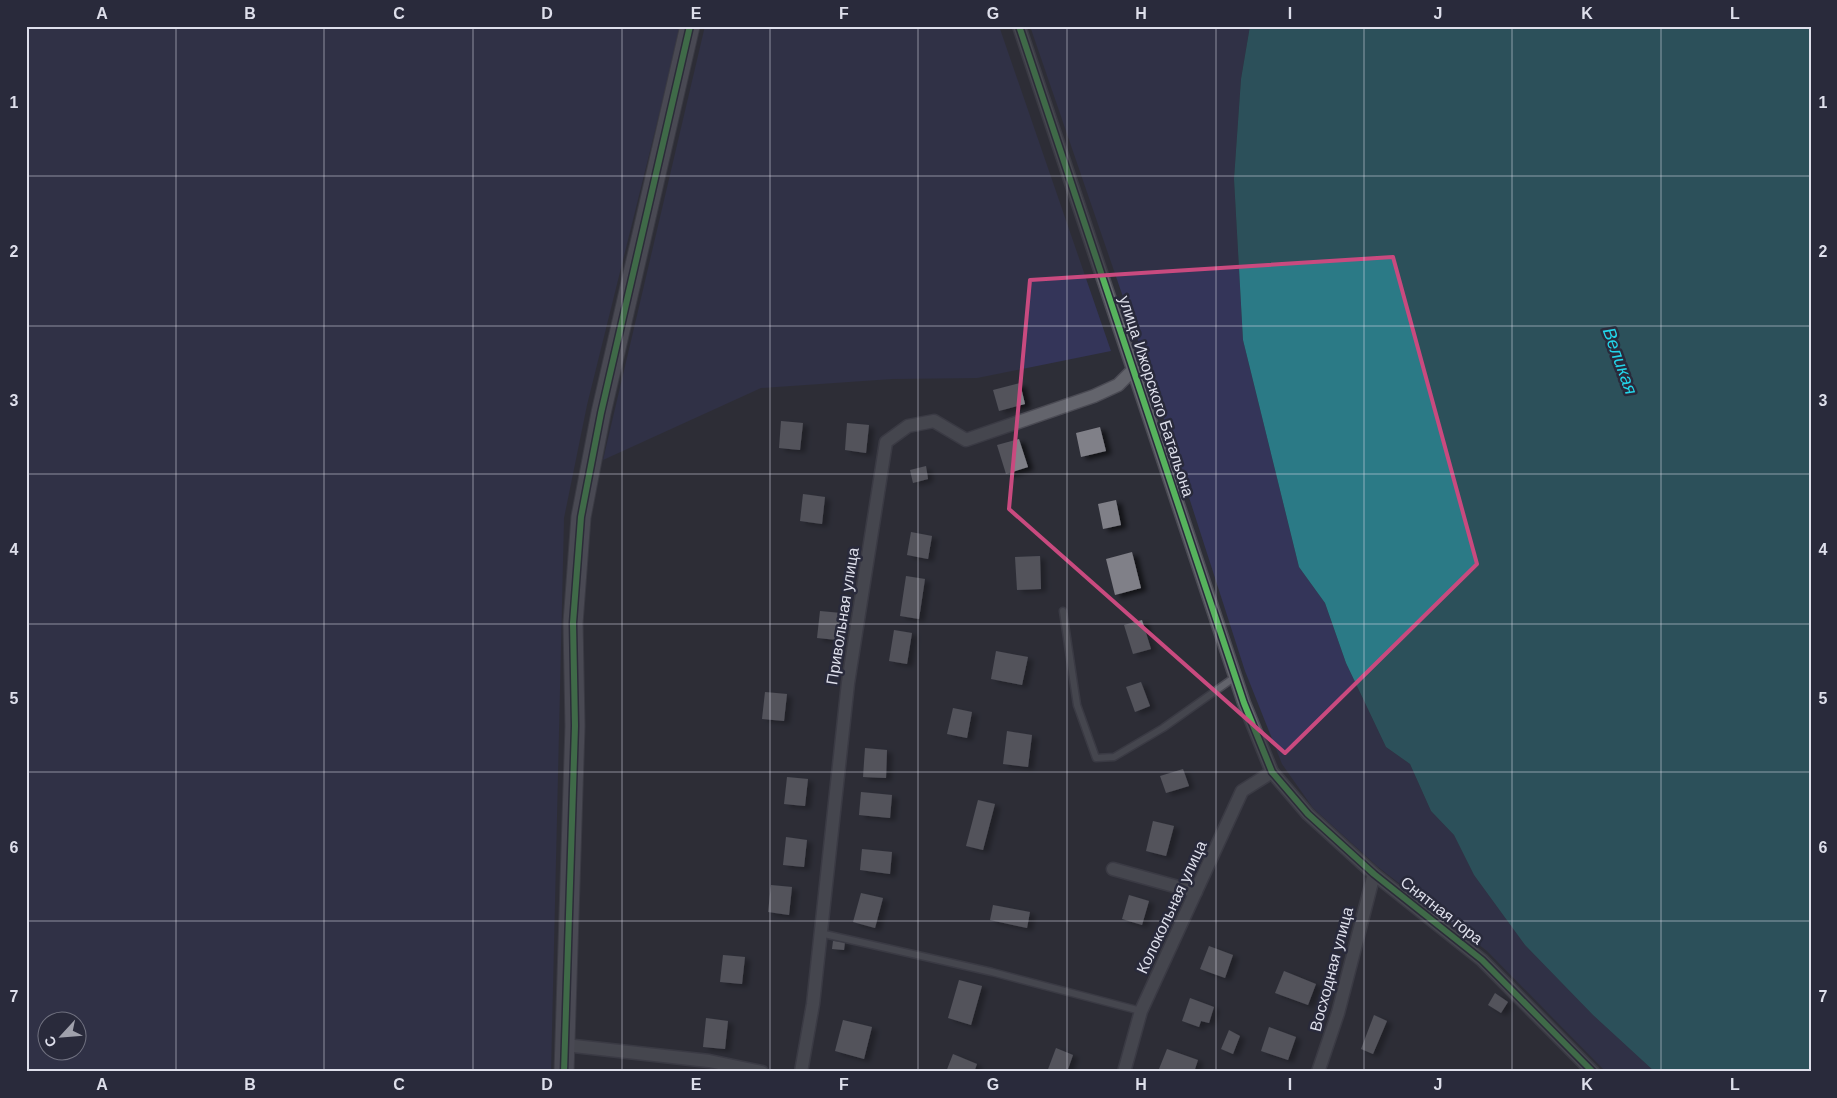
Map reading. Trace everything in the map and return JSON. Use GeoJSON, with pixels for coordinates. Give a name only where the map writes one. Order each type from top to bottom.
{"type":"FeatureCollection","features":[{"type":"Feature","properties":{"kind":"street"},"geometry":{"type":"LineString","coordinates":[[564,1072],[575,726],[573,624],[581,517],[604,404],[690,26]]}},
{"type":"Feature","properties":{"kind":"street","name":"улица Ижорского Батальона"},"geometry":{"type":"LineString","coordinates":[[1019,26],[1244,703],[1272,772]]}},
{"type":"Feature","properties":{"kind":"street","name":"Привольная улица"},"geometry":{"type":"LineString","coordinates":[[802,1070],[812,1004],[848,683],[886,442],[908,426],[934,421],[966,440],[1094,396],[1118,385],[1134,369]]}},
{"type":"Feature","properties":{"kind":"street","name":"Снятная гора"},"geometry":{"type":"LineString","coordinates":[[1272,772],[1308,814],[1374,874],[1482,960],[1593,1072]]}},
{"type":"Feature","properties":{"kind":"street","name":"Колокольная улица"},"geometry":{"type":"LineString","coordinates":[[1124,1072],[1141,1011],[1242,791],[1272,772]]}},
{"type":"Feature","properties":{"kind":"street"},"geometry":{"type":"LineString","coordinates":[[1112,869],[1196,892]]}},
{"type":"Feature","properties":{"kind":"street","name":"Восходная улица"},"geometry":{"type":"LineString","coordinates":[[1318,1072],[1338,1013],[1374,874]]}},
{"type":"Feature","properties":{"kind":"street"},"geometry":{"type":"LineString","coordinates":[[565,1045],[709,1061],[762,1072]]}},
{"type":"Feature","properties":{"kind":"lane"},"geometry":{"type":"LineString","coordinates":[[1063,611],[1077,705],[1096,758],[1114,757],[1163,728],[1235,676]]}},
{"type":"Feature","properties":{"kind":"lane"},"geometry":{"type":"LineString","coordinates":[[820,933],[992,972],[1141,1011]]}},
{"type":"Feature","properties":{"kind":"highlighted area"},"geometry":{"type":"Polygon","coordinates":[[[1393,257],[1477,564],[1285,753],[1009,509],[1030,280],[1393,257]]]}},
{"type":"Feature","properties":{"kind":"shaded area"},"geometry":{"type":"Polygon","coordinates":[[[26,26],[681,26],[587,405],[564,518],[551,1072],[26,1072],[26,26]]]}},
{"type":"Feature","properties":{"kind":"shaded area"},"geometry":{"type":"Polygon","coordinates":[[[705,26],[999,26],[1111,351],[977,378],[892,379],[761,388],[603,460],[705,26]]]}},
{"type":"Feature","properties":{"kind":"shaded area"},"geometry":{"type":"Polygon","coordinates":[[[1030,26],[1250,26],[1241,79],[1234,179],[1243,340],[1299,567],[1325,603],[1346,663],[1386,747],[1410,764],[1431,811],[1454,835],[1474,875],[1525,945],[1593,1015],[1655,1072],[1606,1072],[1487,951],[1378,867],[1313,808],[1282,764],[1245,671],[1146,364],[1030,26]]]}},
{"type":"Feature","properties":{"kind":"water","name":"Великая"},"geometry":{"type":"Polygon","coordinates":[[[1250,26],[1811,26],[1811,1072],[1655,1072],[1593,1015],[1525,945],[1474,875],[1454,835],[1431,811],[1410,764],[1386,747],[1346,663],[1325,603],[1299,567],[1243,340],[1234,179],[1241,79],[1250,26]]]}},
{"type":"Feature","properties":{"kind":"building"},"geometry":{"type":"Polygon","coordinates":[[[1020,383],[1025,404],[999,411],[993,390],[1020,383]]]}},
{"type":"Feature","properties":{"kind":"building"},"geometry":{"type":"Polygon","coordinates":[[[781,421],[803,423],[800,450],[779,448],[781,421]]]}},
{"type":"Feature","properties":{"kind":"building"},"geometry":{"type":"Polygon","coordinates":[[[847,423],[869,425],[866,453],[845,450],[847,423]]]}},
{"type":"Feature","properties":{"kind":"building"},"geometry":{"type":"Polygon","coordinates":[[[1100,427],[1106,451],[1081,457],[1076,433],[1100,427]]]}},
{"type":"Feature","properties":{"kind":"building"},"geometry":{"type":"Polygon","coordinates":[[[1019,439],[1028,467],[1006,474],[997,445],[1019,439]]]}},
{"type":"Feature","properties":{"kind":"building"},"geometry":{"type":"Polygon","coordinates":[[[926,466],[928,479],[913,483],[910,470],[926,466]]]}},
{"type":"Feature","properties":{"kind":"building"},"geometry":{"type":"Polygon","coordinates":[[[803,494],[825,497],[822,524],[800,521],[803,494]]]}},
{"type":"Feature","properties":{"kind":"building"},"geometry":{"type":"Polygon","coordinates":[[[1116,500],[1121,525],[1103,529],[1098,504],[1116,500]]]}},
{"type":"Feature","properties":{"kind":"building"},"geometry":{"type":"Polygon","coordinates":[[[911,532],[932,536],[928,559],[907,555],[911,532]]]}},
{"type":"Feature","properties":{"kind":"building"},"geometry":{"type":"Polygon","coordinates":[[[1132,552],[1141,588],[1115,595],[1106,559],[1132,552]]]}},
{"type":"Feature","properties":{"kind":"building"},"geometry":{"type":"Polygon","coordinates":[[[1040,556],[1041,589],[1017,590],[1015,557],[1040,556]]]}},
{"type":"Feature","properties":{"kind":"building"},"geometry":{"type":"Polygon","coordinates":[[[906,576],[925,579],[919,619],[900,616],[906,576]]]}},
{"type":"Feature","properties":{"kind":"building"},"geometry":{"type":"Polygon","coordinates":[[[820,611],[841,613],[838,640],[817,638],[820,611]]]}},
{"type":"Feature","properties":{"kind":"building"},"geometry":{"type":"Polygon","coordinates":[[[1142,620],[1151,649],[1133,654],[1124,625],[1142,620]]]}},
{"type":"Feature","properties":{"kind":"building"},"geometry":{"type":"Polygon","coordinates":[[[894,630],[912,633],[907,664],[889,661],[894,630]]]}},
{"type":"Feature","properties":{"kind":"building"},"geometry":{"type":"Polygon","coordinates":[[[996,651],[1028,657],[1022,685],[991,679],[996,651]]]}},
{"type":"Feature","properties":{"kind":"building"},"geometry":{"type":"Polygon","coordinates":[[[1141,682],[1150,706],[1135,712],[1126,687],[1141,682]]]}},
{"type":"Feature","properties":{"kind":"building"},"geometry":{"type":"Polygon","coordinates":[[[765,692],[787,694],[784,721],[762,719],[765,692]]]}},
{"type":"Feature","properties":{"kind":"building"},"geometry":{"type":"Polygon","coordinates":[[[953,708],[972,712],[967,738],[947,734],[953,708]]]}},
{"type":"Feature","properties":{"kind":"building"},"geometry":{"type":"Polygon","coordinates":[[[1007,731],[1032,735],[1028,767],[1003,764],[1007,731]]]}},
{"type":"Feature","properties":{"kind":"building"},"geometry":{"type":"Polygon","coordinates":[[[865,748],[887,750],[886,778],[863,777],[865,748]]]}},
{"type":"Feature","properties":{"kind":"building"},"geometry":{"type":"Polygon","coordinates":[[[1183,769],[1189,786],[1166,793],[1160,776],[1183,769]]]}},
{"type":"Feature","properties":{"kind":"building"},"geometry":{"type":"Polygon","coordinates":[[[787,777],[808,779],[805,806],[784,804],[787,777]]]}},
{"type":"Feature","properties":{"kind":"building"},"geometry":{"type":"Polygon","coordinates":[[[861,792],[892,795],[890,818],[859,815],[861,792]]]}},
{"type":"Feature","properties":{"kind":"building"},"geometry":{"type":"Polygon","coordinates":[[[978,800],[995,804],[983,850],[966,846],[978,800]]]}},
{"type":"Feature","properties":{"kind":"building"},"geometry":{"type":"Polygon","coordinates":[[[1153,821],[1174,826],[1166,856],[1146,851],[1153,821]]]}},
{"type":"Feature","properties":{"kind":"building"},"geometry":{"type":"Polygon","coordinates":[[[786,837],[807,840],[804,867],[783,865],[786,837]]]}},
{"type":"Feature","properties":{"kind":"building"},"geometry":{"type":"Polygon","coordinates":[[[862,849],[892,852],[890,874],[860,870],[862,849]]]}},
{"type":"Feature","properties":{"kind":"building"},"geometry":{"type":"Polygon","coordinates":[[[771,885],[792,887],[789,915],[768,912],[771,885]]]}},
{"type":"Feature","properties":{"kind":"building"},"geometry":{"type":"Polygon","coordinates":[[[861,893],[883,898],[875,928],[853,922],[861,893]]]}},
{"type":"Feature","properties":{"kind":"building"},"geometry":{"type":"Polygon","coordinates":[[[1129,895],[1149,901],[1142,925],[1122,919],[1129,895]]]}},
{"type":"Feature","properties":{"kind":"building"},"geometry":{"type":"Polygon","coordinates":[[[993,905],[1030,912],[1027,928],[990,920],[993,905]]]}},
{"type":"Feature","properties":{"kind":"building"},"geometry":{"type":"Polygon","coordinates":[[[833,941],[845,942],[844,950],[832,949],[833,941]]]}},
{"type":"Feature","properties":{"kind":"building"},"geometry":{"type":"Polygon","coordinates":[[[1209,946],[1233,955],[1225,978],[1200,969],[1209,946]]]}},
{"type":"Feature","properties":{"kind":"building"},"geometry":{"type":"Polygon","coordinates":[[[723,955],[745,957],[742,984],[720,982],[723,955]]]}},
{"type":"Feature","properties":{"kind":"building"},"geometry":{"type":"Polygon","coordinates":[[[1284,971],[1316,984],[1308,1005],[1275,993],[1284,971]]]}},
{"type":"Feature","properties":{"kind":"building"},"geometry":{"type":"Polygon","coordinates":[[[959,980],[982,986],[971,1025],[948,1018],[959,980]]]}},
{"type":"Feature","properties":{"kind":"building"},"geometry":{"type":"Polygon","coordinates":[[[1495,993],[1508,1002],[1501,1013],[1488,1005],[1495,993]]]}},
{"type":"Feature","properties":{"kind":"building"},"geometry":{"type":"Polygon","coordinates":[[[1190,998],[1214,1007],[1209,1023],[1201,1021],[1199,1027],[1182,1021],[1190,998]]]}},
{"type":"Feature","properties":{"kind":"building"},"geometry":{"type":"Polygon","coordinates":[[[1374,1015],[1387,1021],[1373,1054],[1361,1049],[1374,1015]]]}},
{"type":"Feature","properties":{"kind":"building"},"geometry":{"type":"Polygon","coordinates":[[[706,1018],[728,1021],[725,1049],[703,1047],[706,1018]]]}},
{"type":"Feature","properties":{"kind":"building"},"geometry":{"type":"Polygon","coordinates":[[[843,1020],[872,1027],[864,1059],[835,1051],[843,1020]]]}},
{"type":"Feature","properties":{"kind":"building"},"geometry":{"type":"Polygon","coordinates":[[[1269,1027],[1296,1037],[1288,1060],[1261,1051],[1269,1027]]]}},
{"type":"Feature","properties":{"kind":"building"},"geometry":{"type":"Polygon","coordinates":[[[1229,1030],[1240,1036],[1233,1054],[1221,1049],[1229,1030]]]}},
{"type":"Feature","properties":{"kind":"building"},"geometry":{"type":"Polygon","coordinates":[[[1056,1048],[1073,1055],[1067,1072],[1047,1072],[1056,1048]]]}},
{"type":"Feature","properties":{"kind":"building"},"geometry":{"type":"Polygon","coordinates":[[[1167,1049],[1198,1060],[1194,1072],[1179,1070],[1178,1072],[1166,1072],[1159,1069],[1167,1049]]]}},
{"type":"Feature","properties":{"kind":"building"},"geometry":{"type":"Polygon","coordinates":[[[953,1054],[977,1064],[974,1072],[946,1072],[953,1054]]]}},
{"type":"Feature","properties":{"kind":"cycle path"},"geometry":{"type":"LineString","coordinates":[[564,1072],[575,726],[573,623],[581,517],[601,413],[690,26]]}},
{"type":"Feature","properties":{"kind":"cycle path"},"geometry":{"type":"LineString","coordinates":[[1019,26],[1244,703],[1272,772],[1308,814],[1374,874],[1482,960],[1593,1072]]}}]}
